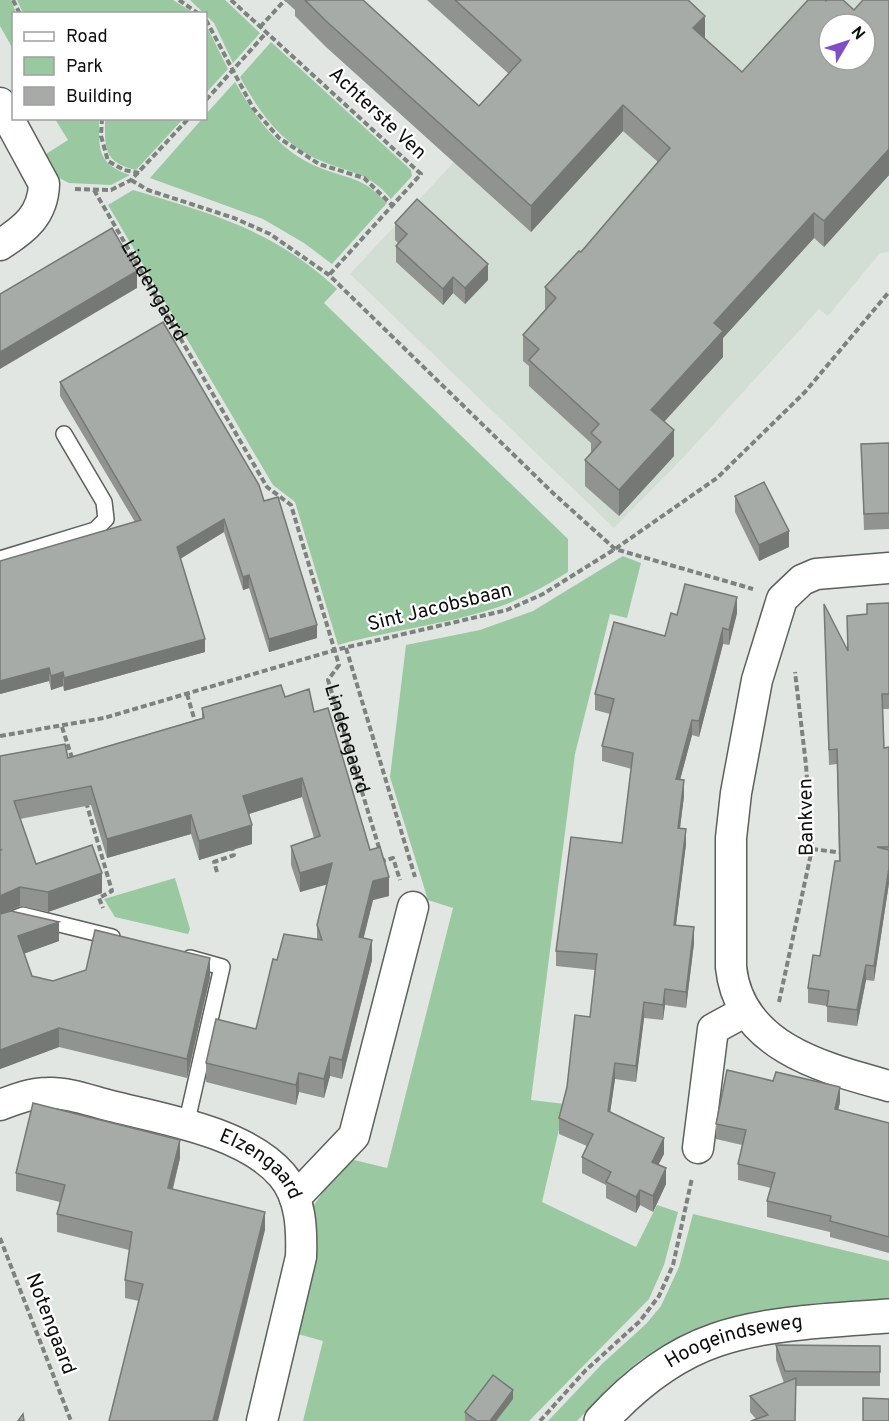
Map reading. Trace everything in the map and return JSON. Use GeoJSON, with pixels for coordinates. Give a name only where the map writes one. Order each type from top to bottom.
{"type":"FeatureCollection","features":[{"type":"Feature","properties":{"kind":"street"},"geometry":{"type":"LineString","coordinates":[[0,104],[44,184],[43,199],[28,226],[0,244]]}},
{"type":"Feature","properties":{"kind":"street"},"geometry":{"type":"LineString","coordinates":[[889,568],[816,574],[802,580],[782,599],[757,680],[736,793],[731,838],[731,967],[733,984],[744,1012],[770,1038],[809,1061],[889,1086]]}},
{"type":"Feature","properties":{"kind":"street"},"geometry":{"type":"LineString","coordinates":[[295,1198],[354,1136],[413,907]]}},
{"type":"Feature","properties":{"kind":"street"},"geometry":{"type":"LineString","coordinates":[[698,1148],[713,1029],[744,1012]]}},
{"type":"Feature","properties":{"kind":"street","name":"Elzengaard"},"geometry":{"type":"LineString","coordinates":[[0,1105],[24,1096],[51,1092],[186,1125],[237,1144],[262,1158],[282,1175],[295,1198],[302,1231],[301,1257],[262,1421]]}},
{"type":"Feature","properties":{"kind":"street","name":"Hoogeindseweg"},"geometry":{"type":"LineString","coordinates":[[601,1421],[634,1387],[675,1360],[717,1340],[780,1326],[889,1316]]}},
{"type":"Feature","properties":{"kind":"lane"},"geometry":{"type":"LineString","coordinates":[[0,559],[96,530],[106,519],[104,502],[64,434]]}},
{"type":"Feature","properties":{"kind":"lane"},"geometry":{"type":"LineString","coordinates":[[0,924],[23,915],[120,939]]}},
{"type":"Feature","properties":{"kind":"lane"},"geometry":{"type":"LineString","coordinates":[[179,955],[222,967],[186,1125]]}},
{"type":"Feature","properties":{"kind":"path"},"geometry":{"type":"LineString","coordinates":[[179,0],[196,12]]}},
{"type":"Feature","properties":{"kind":"path"},"geometry":{"type":"LineString","coordinates":[[207,99],[266,33],[231,0]]}},
{"type":"Feature","properties":{"kind":"path"},"geometry":{"type":"LineString","coordinates":[[260,27],[285,0]]}},
{"type":"Feature","properties":{"kind":"path"},"geometry":{"type":"LineString","coordinates":[[207,22],[253,108],[279,138],[319,164],[364,178],[392,205]]}},
{"type":"Feature","properties":{"kind":"path","name":"Achterste Ven"},"geometry":{"type":"LineString","coordinates":[[266,33],[421,174],[329,275]]}},
{"type":"Feature","properties":{"kind":"path"},"geometry":{"type":"LineString","coordinates":[[102,120],[101,136],[108,161],[124,170],[140,173]]}},
{"type":"Feature","properties":{"kind":"path"},"geometry":{"type":"LineString","coordinates":[[44,184],[111,190],[140,173],[187,120]]}},
{"type":"Feature","properties":{"kind":"path"},"geometry":{"type":"LineString","coordinates":[[131,180],[148,190],[234,218],[270,234],[329,275],[554,494],[615,549],[782,599]]}},
{"type":"Feature","properties":{"kind":"path","name":"Lindengaard"},"geometry":{"type":"LineString","coordinates":[[94,190],[267,487],[291,505],[339,665],[328,680],[383,861],[393,858],[404,892],[413,907]]}},
{"type":"Feature","properties":{"kind":"path","name":"Sint Jacobsbaan"},"geometry":{"type":"LineString","coordinates":[[0,736],[62,727],[187,694],[335,650],[507,610],[569,580],[717,478],[805,392],[889,292]]}},
{"type":"Feature","properties":{"kind":"path"},"geometry":{"type":"LineString","coordinates":[[346,648],[417,885],[413,907]]}},
{"type":"Feature","properties":{"kind":"path","name":"Bankven"},"geometry":{"type":"LineString","coordinates":[[770,1038],[812,849],[806,765],[795,670]]}},
{"type":"Feature","properties":{"kind":"path"},"geometry":{"type":"LineString","coordinates":[[187,694],[197,729]]}},
{"type":"Feature","properties":{"kind":"path"},"geometry":{"type":"LineString","coordinates":[[62,727],[75,765]]}},
{"type":"Feature","properties":{"kind":"path"},"geometry":{"type":"LineString","coordinates":[[85,800],[112,891],[99,898],[120,939]]}},
{"type":"Feature","properties":{"kind":"path"},"geometry":{"type":"LineString","coordinates":[[216,872],[214,862],[234,855],[231,844]]}},
{"type":"Feature","properties":{"kind":"path"},"geometry":{"type":"LineString","coordinates":[[812,849],[856,854]]}},
{"type":"Feature","properties":{"kind":"path"},"geometry":{"type":"LineString","coordinates":[[540,1421],[585,1371],[640,1321],[659,1296],[676,1254],[698,1148]]}},
{"type":"Feature","properties":{"kind":"path","name":"Notengaard"},"geometry":{"type":"LineString","coordinates":[[0,1238],[71,1421]]}},
{"type":"Feature","properties":{"kind":"shaded area"},"geometry":{"type":"Polygon","coordinates":[[[613,0],[889,0],[889,252],[880,253],[828,316],[819,309],[679,462],[614,528],[350,274],[455,161],[613,0]]]}},
{"type":"Feature","properties":{"kind":"green space"},"geometry":{"type":"Polygon","coordinates":[[[0,0],[11,0],[16,12],[12,12],[12,47],[0,26],[0,0]]]}},
{"type":"Feature","properties":{"kind":"green space"},"geometry":{"type":"Polygon","coordinates":[[[17,0],[173,0],[192,12],[23,12],[17,0]]]}},
{"type":"Feature","properties":{"kind":"green space"},"geometry":{"type":"Polygon","coordinates":[[[190,0],[225,0],[260,33],[233,63],[214,23],[207,16],[207,12],[203,12],[190,0]]]}},
{"type":"Feature","properties":{"kind":"green space"},"geometry":{"type":"Polygon","coordinates":[[[207,27],[228,69],[207,92],[207,27]]]}},
{"type":"Feature","properties":{"kind":"green space"},"geometry":{"type":"Polygon","coordinates":[[[271,42],[411,170],[412,176],[391,199],[366,178],[305,153],[272,125],[255,103],[240,77],[271,42]]]}},
{"type":"Feature","properties":{"kind":"green space"},"geometry":{"type":"Polygon","coordinates":[[[235,82],[269,132],[291,152],[318,167],[363,183],[387,203],[332,264],[304,243],[263,219],[150,178],[201,120],[207,120],[207,113],[235,82]]]}},
{"type":"Feature","properties":{"kind":"green space"},"geometry":{"type":"Polygon","coordinates":[[[56,120],[99,120],[102,154],[111,166],[130,175],[111,185],[69,183],[59,178],[46,154],[68,140],[56,120]]]}},
{"type":"Feature","properties":{"kind":"green space"},"geometry":{"type":"Polygon","coordinates":[[[105,120],[182,120],[136,170],[117,163],[112,158],[105,138],[105,120]]]}},
{"type":"Feature","properties":{"kind":"green space"},"geometry":{"type":"Polygon","coordinates":[[[133,190],[216,216],[266,238],[290,252],[337,289],[324,303],[568,539],[568,572],[523,597],[487,611],[338,645],[295,502],[273,485],[108,205],[133,190]]]}},
{"type":"Feature","properties":{"kind":"green space"},"geometry":{"type":"Polygon","coordinates":[[[623,556],[641,563],[627,618],[610,614],[575,754],[531,1100],[565,1104],[542,1202],[636,1247],[657,1205],[678,1212],[664,1265],[649,1299],[529,1421],[303,1421],[323,1341],[298,1334],[312,1208],[346,1158],[387,1168],[453,908],[428,900],[390,777],[406,645],[480,630],[533,611],[623,556]]]}},
{"type":"Feature","properties":{"kind":"green space"},"geometry":{"type":"Polygon","coordinates":[[[175,878],[190,929],[188,934],[115,917],[104,899],[175,878]]]}},
{"type":"Feature","properties":{"kind":"green space"},"geometry":{"type":"Polygon","coordinates":[[[693,1214],[889,1261],[889,1299],[797,1307],[736,1318],[707,1327],[679,1338],[640,1360],[577,1421],[548,1421],[603,1363],[646,1324],[661,1306],[679,1267],[693,1214]]]}},
{"type":"Feature","properties":{"kind":"building"},"geometry":{"type":"Polygon","coordinates":[[[305,0],[363,0],[479,106],[521,60],[455,0],[688,0],[705,16],[693,28],[742,72],[808,0],[843,0],[854,10],[863,0],[889,0],[889,149],[824,221],[814,213],[714,323],[723,331],[651,410],[674,430],[619,490],[585,460],[601,442],[591,433],[599,424],[529,360],[539,349],[523,335],[556,298],[545,287],[579,251],[581,252],[670,148],[623,105],[531,206],[305,0]]]}},
{"type":"Feature","properties":{"kind":"building"},"geometry":{"type":"Polygon","coordinates":[[[417,199],[488,264],[465,288],[453,277],[443,289],[396,246],[407,234],[395,223],[417,199]]]}},
{"type":"Feature","properties":{"kind":"building"},"geometry":{"type":"Polygon","coordinates":[[[112,228],[137,271],[0,352],[0,294],[112,228]]]}},
{"type":"Feature","properties":{"kind":"building"},"geometry":{"type":"Polygon","coordinates":[[[163,322],[259,485],[264,501],[278,497],[317,625],[269,639],[249,575],[243,577],[224,519],[177,547],[205,639],[64,678],[63,672],[51,676],[49,668],[0,681],[0,561],[141,520],[60,382],[163,322]]]}},
{"type":"Feature","properties":{"kind":"building"},"geometry":{"type":"Polygon","coordinates":[[[889,443],[889,513],[864,514],[861,444],[889,443]]]}},
{"type":"Feature","properties":{"kind":"building"},"geometry":{"type":"Polygon","coordinates":[[[764,482],[789,531],[759,545],[735,496],[764,482]]]}},
{"type":"Feature","properties":{"kind":"building"},"geometry":{"type":"Polygon","coordinates":[[[685,584],[737,597],[729,630],[723,628],[699,721],[692,720],[676,779],[684,780],[678,828],[686,829],[674,925],[694,927],[686,992],[665,989],[663,1005],[644,1002],[636,1066],[615,1063],[608,1111],[664,1138],[652,1162],[666,1168],[653,1196],[640,1190],[636,1197],[606,1182],[611,1172],[582,1157],[593,1134],[559,1118],[567,1087],[575,1015],[590,1017],[597,954],[556,951],[571,837],[622,843],[633,753],[602,746],[614,699],[595,694],[614,622],[665,636],[671,613],[677,615],[685,584]]]}},
{"type":"Feature","properties":{"kind":"building"},"geometry":{"type":"Polygon","coordinates":[[[889,603],[889,694],[882,694],[884,748],[889,747],[889,847],[877,847],[889,850],[889,868],[874,966],[866,965],[857,1010],[827,1006],[829,991],[808,988],[813,955],[820,956],[835,861],[840,861],[837,749],[829,750],[824,604],[848,651],[847,616],[867,614],[867,604],[889,603]]]}},
{"type":"Feature","properties":{"kind":"building"},"geometry":{"type":"Polygon","coordinates":[[[281,685],[285,697],[309,689],[314,712],[328,708],[370,850],[380,847],[389,877],[373,881],[359,937],[372,940],[342,1060],[330,1057],[324,1079],[299,1073],[296,1085],[206,1063],[216,1019],[256,1029],[273,959],[277,960],[284,934],[322,940],[317,925],[332,863],[300,873],[291,846],[320,836],[302,778],[243,796],[252,825],[199,841],[191,815],[107,839],[91,786],[14,801],[36,864],[92,845],[102,873],[48,892],[20,887],[0,896],[0,756],[65,744],[68,758],[204,718],[202,708],[281,685]]]}},
{"type":"Feature","properties":{"kind":"building"},"geometry":{"type":"Polygon","coordinates":[[[11,911],[59,922],[18,936],[32,976],[53,981],[86,970],[95,930],[210,958],[187,1059],[59,1028],[0,1050],[0,914],[11,911]]]}},
{"type":"Feature","properties":{"kind":"building"},"geometry":{"type":"Polygon","coordinates":[[[727,1070],[773,1081],[776,1072],[840,1087],[835,1109],[889,1123],[889,1237],[830,1221],[831,1216],[767,1201],[775,1173],[738,1164],[746,1130],[716,1124],[727,1070]]]}},
{"type":"Feature","properties":{"kind":"building"},"geometry":{"type":"Polygon","coordinates":[[[33,1103],[180,1140],[168,1188],[265,1212],[213,1421],[109,1421],[143,1284],[125,1280],[132,1232],[57,1214],[65,1185],[16,1173],[33,1103]]]}},
{"type":"Feature","properties":{"kind":"building"},"geometry":{"type":"Polygon","coordinates":[[[776,1345],[880,1346],[880,1372],[785,1371],[776,1345]]]}},
{"type":"Feature","properties":{"kind":"building"},"geometry":{"type":"Polygon","coordinates":[[[493,1375],[513,1390],[490,1421],[477,1421],[465,1412],[493,1375]]]}},
{"type":"Feature","properties":{"kind":"building"},"geometry":{"type":"Polygon","coordinates":[[[796,1378],[795,1421],[751,1421],[768,1415],[750,1396],[796,1378]]]}},
{"type":"Feature","properties":{"kind":"building"},"geometry":{"type":"Polygon","coordinates":[[[863,1398],[889,1399],[889,1421],[863,1421],[863,1398]]]}}]}
